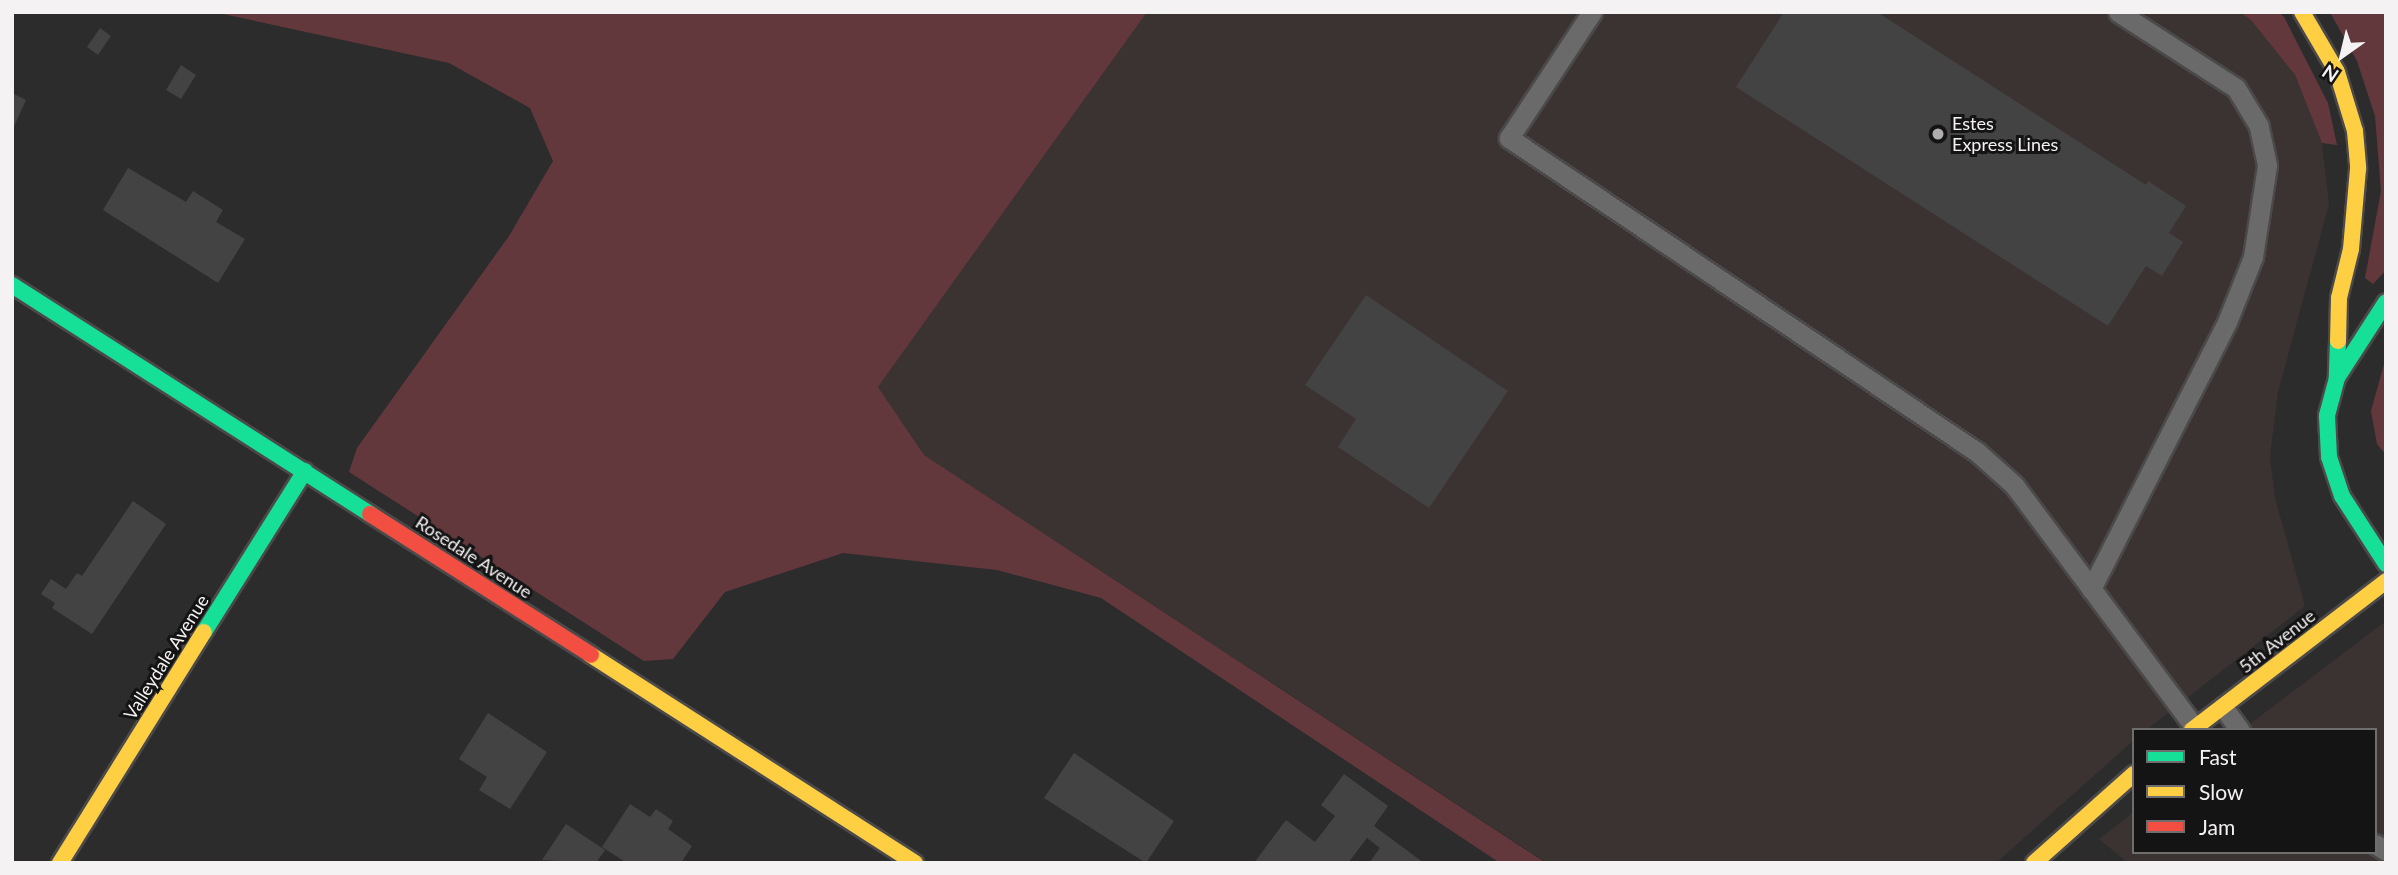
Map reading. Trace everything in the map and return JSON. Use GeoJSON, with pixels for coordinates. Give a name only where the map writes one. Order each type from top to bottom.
{"type":"FeatureCollection","features":[{"type":"Feature","properties":{"kind":"main road"},"geometry":{"type":"LineString","coordinates":[[2302,12],[2341,82],[2355,131],[2358,169],[2351,249],[2339,298],[2336,378],[2327,416],[2331,467],[2342,496],[2386,564]]}},
{"type":"Feature","properties":{"kind":"main road","name":"Rosedale Avenue"},"geometry":{"type":"LineString","coordinates":[[12,285],[915,863]]}},
{"type":"Feature","properties":{"kind":"main road"},"geometry":{"type":"LineString","coordinates":[[2336,378],[2386,302]]}},
{"type":"Feature","properties":{"kind":"main road","name":"Valleydale Avenue"},"geometry":{"type":"LineString","coordinates":[[60,863],[305,471]]}},
{"type":"Feature","properties":{"kind":"main road","name":"5th Avenue"},"geometry":{"type":"LineString","coordinates":[[2194,728],[2386,581]]}},
{"type":"Feature","properties":{"kind":"main road"},"geometry":{"type":"LineString","coordinates":[[2034,863],[2132,776]]}},
{"type":"Feature","properties":{"kind":"lane"},"geometry":{"type":"LineString","coordinates":[[1592,12],[1509,138],[1977,452],[2014,485],[2192,728]]}},
{"type":"Feature","properties":{"kind":"lane"},"geometry":{"type":"LineString","coordinates":[[2091,589],[2227,322],[2253,257],[2267,164],[2259,126],[2235,88],[2118,12]]}},
{"type":"Feature","properties":{"kind":"lane"},"geometry":{"type":"LineString","coordinates":[[2223,706],[2239,728]]}},
{"type":"Feature","properties":{"kind":"shaded area"},"geometry":{"type":"Polygon","coordinates":[[[214,12],[1147,12],[878,387],[924,455],[1546,863],[1500,863],[1101,598],[997,570],[843,553],[725,592],[673,659],[644,661],[349,472],[357,448],[509,236],[553,161],[530,108],[449,63],[214,12]]]}},
{"type":"Feature","properties":{"kind":"shaded area"},"geometry":{"type":"Polygon","coordinates":[[[1147,12],[2239,12],[2251,20],[2295,75],[2322,143],[2329,204],[2278,392],[2270,457],[2275,498],[2305,606],[2149,728],[2132,728],[2132,742],[1996,863],[1547,863],[924,455],[878,387],[1147,12]]]}},
{"type":"Feature","properties":{"kind":"shaded area"},"geometry":{"type":"Polygon","coordinates":[[[2239,12],[2279,12],[2284,17],[2328,103],[2337,145],[2322,143],[2295,75],[2251,20],[2239,12]]]}},
{"type":"Feature","properties":{"kind":"shaded area"},"geometry":{"type":"Polygon","coordinates":[[[2330,12],[2386,12],[2386,270],[2373,284],[2365,278],[2381,191],[2375,116],[2357,61],[2330,12]]]}},
{"type":"Feature","properties":{"kind":"shaded area"},"geometry":{"type":"Polygon","coordinates":[[[2386,357],[2386,455],[2377,444],[2371,411],[2386,357]]]}},
{"type":"Feature","properties":{"kind":"shaded area"},"geometry":{"type":"Polygon","coordinates":[[[2386,621],[2386,863],[2128,863],[2099,839],[2132,814],[2132,854],[2377,854],[2377,728],[2245,728],[2386,621]]]}},
{"type":"Feature","properties":{"kind":"building","name":"Estes Express Lines"},"geometry":{"type":"Polygon","coordinates":[[[1784,12],[1877,12],[2146,185],[2148,181],[2186,206],[2169,233],[2183,242],[2162,276],[2146,266],[2108,326],[1736,87],[1784,12]]]}},
{"type":"Feature","properties":{"kind":"building"},"geometry":{"type":"Polygon","coordinates":[[[100,28],[111,36],[98,55],[87,47],[100,28]]]}},
{"type":"Feature","properties":{"kind":"building"},"geometry":{"type":"Polygon","coordinates":[[[181,65],[196,75],[181,99],[166,90],[181,65]]]}},
{"type":"Feature","properties":{"kind":"building"},"geometry":{"type":"Polygon","coordinates":[[[12,93],[26,100],[12,131],[12,93]]]}},
{"type":"Feature","properties":{"kind":"building"},"geometry":{"type":"Polygon","coordinates":[[[128,168],[186,202],[193,191],[223,210],[216,222],[245,239],[218,283],[103,210],[128,168]]]}},
{"type":"Feature","properties":{"kind":"building"},"geometry":{"type":"Polygon","coordinates":[[[1366,295],[1508,391],[1429,508],[1338,447],[1356,419],[1305,385],[1366,295]]]}},
{"type":"Feature","properties":{"kind":"building"},"geometry":{"type":"Polygon","coordinates":[[[133,501],[166,524],[92,634],[52,608],[55,603],[41,594],[51,579],[66,589],[77,573],[82,576],[133,501]]]}},
{"type":"Feature","properties":{"kind":"building"},"geometry":{"type":"Polygon","coordinates":[[[488,713],[547,752],[510,809],[479,790],[487,777],[459,759],[488,713]]]}},
{"type":"Feature","properties":{"kind":"building"},"geometry":{"type":"Polygon","coordinates":[[[1074,753],[1174,821],[1146,863],[1044,798],[1074,753]]]}},
{"type":"Feature","properties":{"kind":"building"},"geometry":{"type":"Polygon","coordinates":[[[1344,774],[1388,806],[1374,826],[1424,863],[1369,863],[1380,848],[1367,838],[1348,863],[1254,863],[1286,820],[1315,842],[1335,816],[1321,805],[1344,774]]]}},
{"type":"Feature","properties":{"kind":"building"},"geometry":{"type":"Polygon","coordinates":[[[630,804],[650,817],[656,809],[673,821],[668,829],[692,846],[681,863],[627,863],[602,847],[630,804]]]}},
{"type":"Feature","properties":{"kind":"building"},"geometry":{"type":"Polygon","coordinates":[[[566,824],[605,850],[596,863],[542,860],[566,824]]]}},
{"type":"Feature","properties":{"kind":"traffic: fast"},"geometry":{"type":"LineString","coordinates":[[12,285],[370,514]]}},
{"type":"Feature","properties":{"kind":"traffic: fast"},"geometry":{"type":"LineString","coordinates":[[2337,378],[2386,302]]}},
{"type":"Feature","properties":{"kind":"traffic: fast"},"geometry":{"type":"LineString","coordinates":[[2338,341],[2337,378],[2327,416],[2329,457],[2342,496],[2386,564]]}},
{"type":"Feature","properties":{"kind":"traffic: fast"},"geometry":{"type":"LineString","coordinates":[[204,632],[305,471]]}},
{"type":"Feature","properties":{"kind":"traffic: slow"},"geometry":{"type":"LineString","coordinates":[[2302,12],[2337,72],[2355,131],[2358,169],[2351,249],[2339,298],[2338,341]]}},
{"type":"Feature","properties":{"kind":"traffic: slow"},"geometry":{"type":"LineString","coordinates":[[2195,728],[2386,581]]}},
{"type":"Feature","properties":{"kind":"traffic: slow"},"geometry":{"type":"LineString","coordinates":[[60,863],[204,632]]}},
{"type":"Feature","properties":{"kind":"traffic: slow"},"geometry":{"type":"LineString","coordinates":[[591,655],[915,863]]}},
{"type":"Feature","properties":{"kind":"traffic: slow"},"geometry":{"type":"LineString","coordinates":[[2034,863],[2132,776]]}},
{"type":"Feature","properties":{"kind":"traffic: jam"},"geometry":{"type":"LineString","coordinates":[[370,514],[591,655]]}},
{"type":"Feature","properties":{"kind":"place","name":"Estes Express Lines"},"geometry":{"type":"Point","coordinates":[1938,134]}}]}
